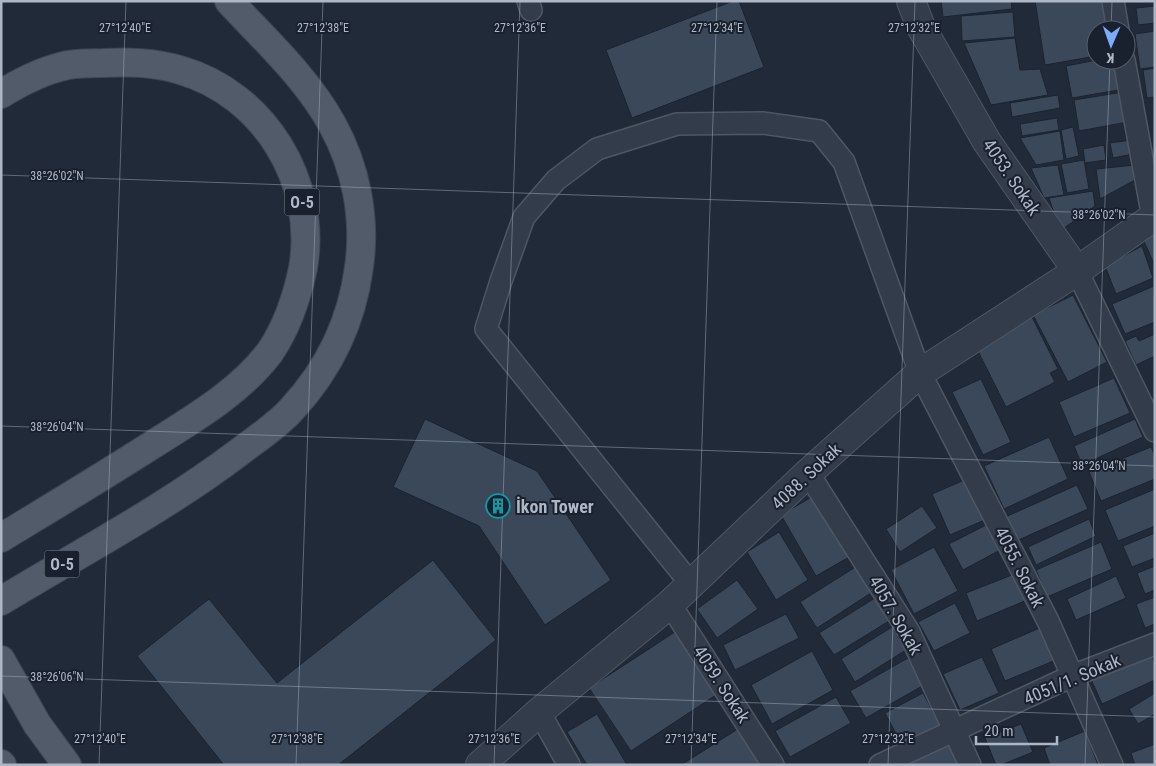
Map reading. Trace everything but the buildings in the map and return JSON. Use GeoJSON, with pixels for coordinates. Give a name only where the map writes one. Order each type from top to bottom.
{"type":"FeatureCollection","features":[{"type":"Feature","properties":{"kind":"main road","name":"O-5"},"geometry":{"type":"LineString","coordinates":[[1,601],[217,469],[291,410],[306,393],[335,347],[350,311],[356,290],[361,245],[360,206],[351,172],[339,140],[315,97],[229,1]]}},
{"type":"Feature","properties":{"kind":"main road","name":"O-5"},"geometry":{"type":"LineString","coordinates":[[1,94],[42,73],[67,65],[125,62],[148,63],[182,70],[204,79],[256,116],[283,152],[301,196],[306,236],[301,275],[288,318],[270,352],[244,379],[215,403],[95,481],[1,538]]}},
{"type":"Feature","properties":{"kind":"main road"},"geometry":{"type":"LineString","coordinates":[[1,660],[36,724],[67,765]]}},
{"type":"Feature","properties":{"kind":"street","name":"4053. Sokak"},"geometry":{"type":"LineString","coordinates":[[911,1],[921,27],[987,142],[1077,271],[1155,431]]}},
{"type":"Feature","properties":{"kind":"street"},"geometry":{"type":"LineString","coordinates":[[1113,1],[1116,20]]}},
{"type":"Feature","properties":{"kind":"street"},"geometry":{"type":"LineString","coordinates":[[1126,70],[1154,217]]}},
{"type":"Feature","properties":{"kind":"street","name":"4055. Sokak"},"geometry":{"type":"LineString","coordinates":[[690,584],[486,329],[501,280],[524,217],[556,180],[597,150],[677,124],[762,123],[819,131],[844,162],[920,373],[1048,621],[1112,765]]}},
{"type":"Feature","properties":{"kind":"street","name":"4088. Sokak"},"geometry":{"type":"LineString","coordinates":[[480,765],[539,712],[670,604],[808,473],[920,373],[1077,271],[1154,217]]}},
{"type":"Feature","properties":{"kind":"street","name":"4057. Sokak"},"geometry":{"type":"LineString","coordinates":[[808,473],[909,632],[970,765]]}},
{"type":"Feature","properties":{"kind":"street","name":"4059. Sokak"},"geometry":{"type":"LineString","coordinates":[[670,604],[773,765]]}},
{"type":"Feature","properties":{"kind":"street","name":"4051/1. Sokak"},"geometry":{"type":"LineString","coordinates":[[880,765],[1072,676],[1155,644]]}},
{"type":"Feature","properties":{"kind":"street"},"geometry":{"type":"LineString","coordinates":[[539,712],[569,765]]}},
{"type":"Feature","properties":{"kind":"place","name":"İkon Tower"},"geometry":{"type":"Point","coordinates":[498,506]}}]}
